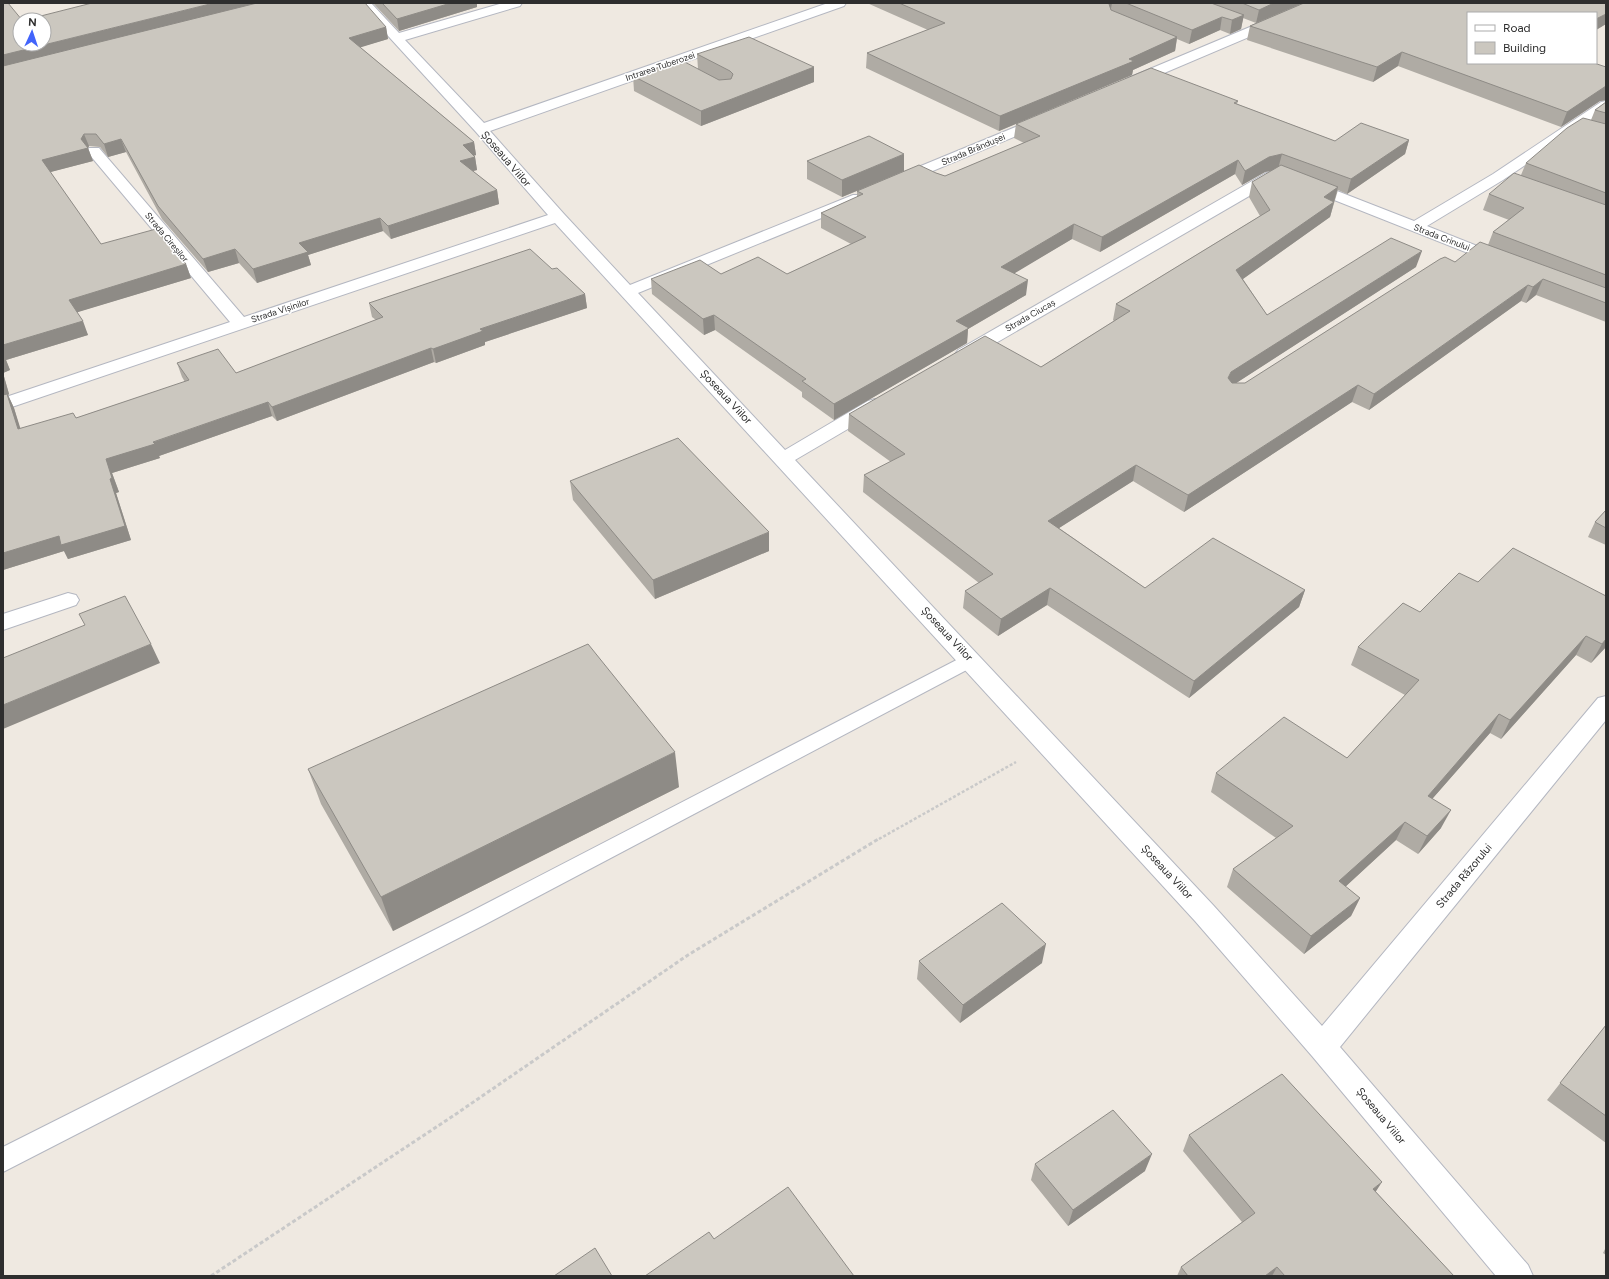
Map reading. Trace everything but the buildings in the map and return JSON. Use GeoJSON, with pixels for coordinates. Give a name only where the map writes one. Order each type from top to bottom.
{"type":"FeatureCollection","features":[{"type":"Feature","properties":{"kind":"street","name":"Șoseaua Viilor"},"geometry":{"type":"LineString","coordinates":[[364,3],[481,129],[558,217],[1204,913],[1322,1047],[1518,1276]]}},
{"type":"Feature","properties":{"kind":"street"},"geometry":{"type":"LineString","coordinates":[[397,38],[516,3]]}},
{"type":"Feature","properties":{"kind":"street","name":"Intrarea Tuberozei"},"geometry":{"type":"LineString","coordinates":[[481,129],[840,3]]}},
{"type":"Feature","properties":{"kind":"street"},"geometry":{"type":"LineString","coordinates":[[1117,88],[1318,3]]}},
{"type":"Feature","properties":{"kind":"street"},"geometry":{"type":"LineString","coordinates":[[1240,24],[1255,30]]}},
{"type":"Feature","properties":{"kind":"street"},"geometry":{"type":"LineString","coordinates":[[1184,48],[1197,54]]}},
{"type":"Feature","properties":{"kind":"street"},"geometry":{"type":"LineString","coordinates":[[672,62],[685,69]]}},
{"type":"Feature","properties":{"kind":"street"},"geometry":{"type":"LineString","coordinates":[[1415,227],[1498,176],[1606,105]]}},
{"type":"Feature","properties":{"kind":"street","name":"Strada Brândușei"},"geometry":{"type":"LineString","coordinates":[[884,186],[1052,116]]}},
{"type":"Feature","properties":{"kind":"street"},"geometry":{"type":"LineString","coordinates":[[1576,126],[1591,131]]}},
{"type":"Feature","properties":{"kind":"street","name":"Strada Cireșilor"},"geometry":{"type":"LineString","coordinates":[[94,151],[240,323]]}},
{"type":"Feature","properties":{"kind":"street","name":"Strada Crinului"},"geometry":{"type":"LineString","coordinates":[[1278,174],[1512,265]]}},
{"type":"Feature","properties":{"kind":"street","name":"Strada Ciucaș"},"geometry":{"type":"LineString","coordinates":[[948,363],[1271,176],[1278,174]]}},
{"type":"Feature","properties":{"kind":"street"},"geometry":{"type":"LineString","coordinates":[[1498,176],[1513,182]]}},
{"type":"Feature","properties":{"kind":"street"},"geometry":{"type":"LineString","coordinates":[[628,292],[870,193]]}},
{"type":"Feature","properties":{"kind":"street","name":"Strada Vișinilor"},"geometry":{"type":"LineString","coordinates":[[3,404],[558,217]]}},
{"type":"Feature","properties":{"kind":"street"},"geometry":{"type":"LineString","coordinates":[[1444,258],[1462,246]]}},
{"type":"Feature","properties":{"kind":"street"},"geometry":{"type":"LineString","coordinates":[[783,459],[886,399]]}},
{"type":"Feature","properties":{"kind":"street"},"geometry":{"type":"LineString","coordinates":[[3,622],[68,600]]}},
{"type":"Feature","properties":{"kind":"street","name":"Strada Răzorului"},"geometry":{"type":"LineString","coordinates":[[1322,1047],[1606,704]]}},
{"type":"Feature","properties":{"kind":"lane"},"geometry":{"type":"LineString","coordinates":[[3,1160],[483,915],[970,660]]}},
{"type":"Feature","properties":{"kind":"path"},"geometry":{"type":"LineString","coordinates":[[211,1276],[453,1116],[688,955],[911,820],[1048,744]]}}]}
